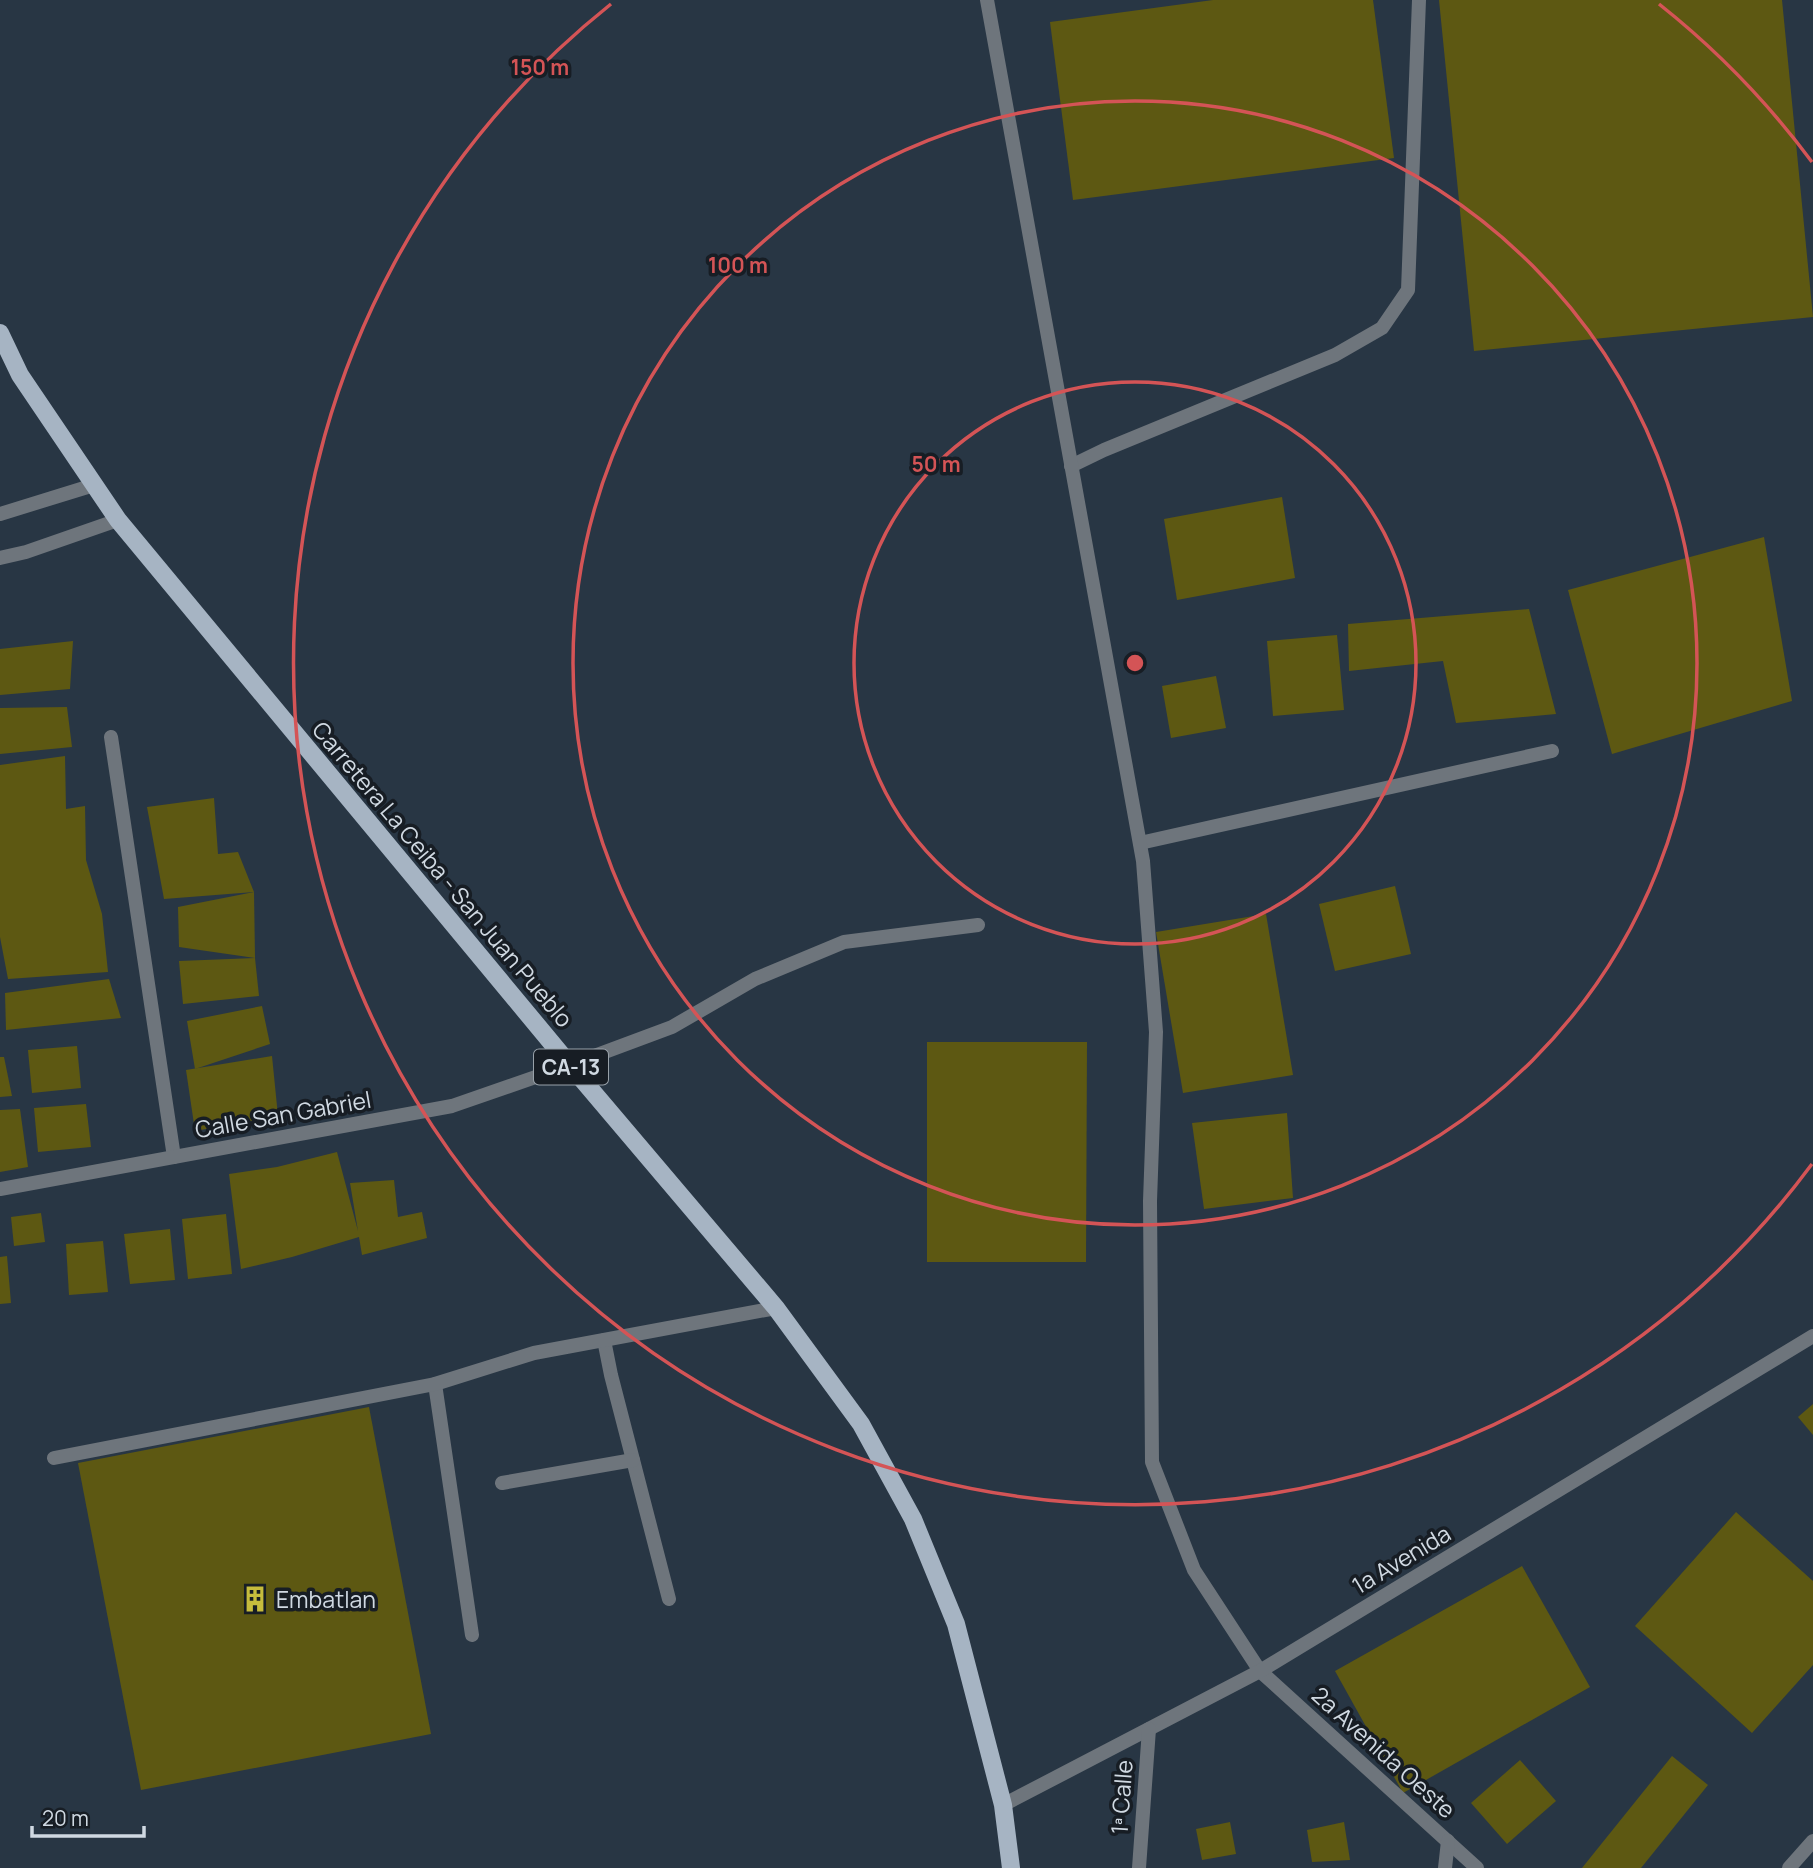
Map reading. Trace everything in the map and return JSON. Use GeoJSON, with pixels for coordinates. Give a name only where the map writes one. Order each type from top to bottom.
{"type":"FeatureCollection","features":[{"type":"Feature","properties":{"kind":"main road","name":"Carretera La Ceiba - San Juan Pueblo"},"geometry":{"type":"LineString","coordinates":[[0,333],[20,375],[118,520],[569,1065],[776,1307],[861,1424],[913,1519],[956,1624],[1003,1805],[1011,1868]]}},
{"type":"Feature","properties":{"kind":"street","name":"2a Avenida Oeste"},"geometry":{"type":"LineString","coordinates":[[986,0],[1140,843],[1156,1032],[1150,1200],[1152,1462],[1194,1570],[1260,1671],[1477,1868]]}},
{"type":"Feature","properties":{"kind":"street"},"geometry":{"type":"LineString","coordinates":[[1072,466],[1104,450],[1335,355],[1382,328],[1408,290],[1419,0]]}},
{"type":"Feature","properties":{"kind":"street"},"geometry":{"type":"LineString","coordinates":[[0,514],[94,485]]}},
{"type":"Feature","properties":{"kind":"street"},"geometry":{"type":"LineString","coordinates":[[0,558],[26,552],[118,520]]}},
{"type":"Feature","properties":{"kind":"street"},"geometry":{"type":"LineString","coordinates":[[111,737],[174,1157]]}},
{"type":"Feature","properties":{"kind":"street"},"geometry":{"type":"LineString","coordinates":[[1140,843],[1552,751]]}},
{"type":"Feature","properties":{"kind":"street","name":"Calle San Gabriel"},"geometry":{"type":"LineString","coordinates":[[0,1189],[452,1106],[671,1027],[755,979],[844,942],[978,925]]}},
{"type":"Feature","properties":{"kind":"street"},"geometry":{"type":"LineString","coordinates":[[54,1458],[435,1384],[534,1353],[776,1307]]}},
{"type":"Feature","properties":{"kind":"street","name":"1a Avenida"},"geometry":{"type":"LineString","coordinates":[[1003,1805],[1260,1671],[1813,1335]]}},
{"type":"Feature","properties":{"kind":"street"},"geometry":{"type":"LineString","coordinates":[[604,1340],[668,1599]]}},
{"type":"Feature","properties":{"kind":"street"},"geometry":{"type":"LineString","coordinates":[[435,1384],[472,1635]]}},
{"type":"Feature","properties":{"kind":"street"},"geometry":{"type":"LineString","coordinates":[[502,1483],[633,1461]]}},
{"type":"Feature","properties":{"kind":"street","name":"1ª Calle"},"geometry":{"type":"LineString","coordinates":[[1139,1868],[1149,1729]]}},
{"type":"Feature","properties":{"kind":"street"},"geometry":{"type":"LineString","coordinates":[[1445,1868],[1448,1841]]}},
{"type":"Feature","properties":{"kind":"street"},"geometry":{"type":"LineString","coordinates":[[1790,1868],[1813,1841]]}},
{"type":"Feature","properties":{"kind":"building"},"geometry":{"type":"Polygon","coordinates":[[[1213,0],[1373,0],[1394,158],[1073,200],[1050,22],[1213,0]]]}},
{"type":"Feature","properties":{"kind":"building"},"geometry":{"type":"Polygon","coordinates":[[[1439,0],[1782,0],[1813,317],[1474,351],[1439,0]]]}},
{"type":"Feature","properties":{"kind":"building"},"geometry":{"type":"Polygon","coordinates":[[[1282,497],[1295,578],[1177,600],[1164,519],[1282,497]]]}},
{"type":"Feature","properties":{"kind":"building"},"geometry":{"type":"Polygon","coordinates":[[[1764,537],[1792,701],[1612,754],[1568,590],[1764,537]]]}},
{"type":"Feature","properties":{"kind":"building"},"geometry":{"type":"Polygon","coordinates":[[[1529,609],[1556,714],[1456,723],[1443,661],[1349,671],[1348,624],[1529,609]]]}},
{"type":"Feature","properties":{"kind":"building"},"geometry":{"type":"Polygon","coordinates":[[[1337,635],[1344,710],[1273,716],[1267,641],[1337,635]]]}},
{"type":"Feature","properties":{"kind":"building"},"geometry":{"type":"Polygon","coordinates":[[[73,641],[70,689],[0,695],[0,649],[73,641]]]}},
{"type":"Feature","properties":{"kind":"building"},"geometry":{"type":"Polygon","coordinates":[[[1216,676],[1226,728],[1171,738],[1162,686],[1216,676]]]}},
{"type":"Feature","properties":{"kind":"building"},"geometry":{"type":"Polygon","coordinates":[[[67,707],[72,747],[0,754],[0,708],[67,707]]]}},
{"type":"Feature","properties":{"kind":"building"},"geometry":{"type":"Polygon","coordinates":[[[65,756],[66,809],[85,806],[86,860],[102,914],[108,972],[8,979],[0,937],[0,765],[65,756]]]}},
{"type":"Feature","properties":{"kind":"building"},"geometry":{"type":"Polygon","coordinates":[[[214,798],[218,854],[238,852],[254,892],[164,899],[147,807],[214,798]]]}},
{"type":"Feature","properties":{"kind":"building"},"geometry":{"type":"Polygon","coordinates":[[[1395,886],[1411,954],[1335,971],[1319,904],[1395,886]]]}},
{"type":"Feature","properties":{"kind":"building"},"geometry":{"type":"Polygon","coordinates":[[[254,892],[255,958],[179,947],[178,907],[254,892]]]}},
{"type":"Feature","properties":{"kind":"building"},"geometry":{"type":"Polygon","coordinates":[[[1266,914],[1293,1075],[1183,1093],[1156,932],[1266,914]]]}},
{"type":"Feature","properties":{"kind":"building"},"geometry":{"type":"Polygon","coordinates":[[[255,958],[259,996],[183,1004],[179,961],[255,958]]]}},
{"type":"Feature","properties":{"kind":"building"},"geometry":{"type":"Polygon","coordinates":[[[109,979],[121,1018],[6,1030],[5,993],[109,979]]]}},
{"type":"Feature","properties":{"kind":"building"},"geometry":{"type":"Polygon","coordinates":[[[262,1006],[270,1044],[195,1069],[187,1021],[262,1006]]]}},
{"type":"Feature","properties":{"kind":"building"},"geometry":{"type":"Polygon","coordinates":[[[927,1042],[1087,1042],[1086,1262],[927,1262],[927,1042]]]}},
{"type":"Feature","properties":{"kind":"building"},"geometry":{"type":"Polygon","coordinates":[[[77,1046],[81,1088],[32,1093],[28,1050],[77,1046]]]}},
{"type":"Feature","properties":{"kind":"building"},"geometry":{"type":"Polygon","coordinates":[[[272,1056],[278,1116],[195,1131],[186,1070],[272,1056]]]}},
{"type":"Feature","properties":{"kind":"building"},"geometry":{"type":"Polygon","coordinates":[[[0,1057],[4,1057],[12,1096],[0,1097],[0,1057]]]}},
{"type":"Feature","properties":{"kind":"building"},"geometry":{"type":"Polygon","coordinates":[[[86,1104],[91,1147],[38,1152],[34,1108],[86,1104]]]}},
{"type":"Feature","properties":{"kind":"building"},"geometry":{"type":"Polygon","coordinates":[[[20,1109],[28,1167],[0,1172],[0,1110],[20,1109]]]}},
{"type":"Feature","properties":{"kind":"building"},"geometry":{"type":"Polygon","coordinates":[[[1287,1113],[1293,1198],[1204,1209],[1192,1123],[1287,1113]]]}},
{"type":"Feature","properties":{"kind":"building"},"geometry":{"type":"Polygon","coordinates":[[[337,1152],[358,1231],[350,1183],[394,1180],[398,1217],[422,1212],[427,1238],[362,1255],[359,1237],[241,1269],[229,1174],[277,1167],[337,1152]]]}},
{"type":"Feature","properties":{"kind":"building"},"geometry":{"type":"Polygon","coordinates":[[[41,1213],[45,1242],[14,1246],[11,1217],[41,1213]]]}},
{"type":"Feature","properties":{"kind":"building"},"geometry":{"type":"Polygon","coordinates":[[[226,1214],[232,1274],[188,1279],[182,1219],[226,1214]]]}},
{"type":"Feature","properties":{"kind":"building"},"geometry":{"type":"Polygon","coordinates":[[[170,1229],[175,1280],[130,1284],[124,1234],[170,1229]]]}},
{"type":"Feature","properties":{"kind":"building"},"geometry":{"type":"Polygon","coordinates":[[[103,1241],[108,1292],[69,1295],[66,1244],[103,1241]]]}},
{"type":"Feature","properties":{"kind":"building"},"geometry":{"type":"Polygon","coordinates":[[[7,1256],[11,1303],[0,1304],[0,1257],[7,1256]]]}},
{"type":"Feature","properties":{"kind":"building"},"geometry":{"type":"Polygon","coordinates":[[[1813,1404],[1813,1435],[1798,1417],[1813,1404]]]}},
{"type":"Feature","properties":{"kind":"building","name":"Embatlan"},"geometry":{"type":"Polygon","coordinates":[[[369,1407],[431,1734],[141,1790],[78,1463],[369,1407]]]}},
{"type":"Feature","properties":{"kind":"building"},"geometry":{"type":"Polygon","coordinates":[[[1736,1512],[1813,1581],[1813,1665],[1752,1733],[1635,1626],[1736,1512]]]}},
{"type":"Feature","properties":{"kind":"building"},"geometry":{"type":"Polygon","coordinates":[[[1522,1566],[1590,1687],[1403,1793],[1335,1671],[1522,1566]]]}},
{"type":"Feature","properties":{"kind":"building"},"geometry":{"type":"Polygon","coordinates":[[[1672,1756],[1708,1785],[1641,1868],[1582,1868],[1672,1756]]]}},
{"type":"Feature","properties":{"kind":"building"},"geometry":{"type":"Polygon","coordinates":[[[1520,1760],[1556,1801],[1507,1844],[1471,1803],[1520,1760]]]}},
{"type":"Feature","properties":{"kind":"building"},"geometry":{"type":"Polygon","coordinates":[[[1230,1822],[1236,1854],[1202,1860],[1196,1829],[1230,1822]]]}},
{"type":"Feature","properties":{"kind":"building"},"geometry":{"type":"Polygon","coordinates":[[[1344,1822],[1350,1860],[1312,1862],[1307,1830],[1344,1822]]]}},
{"type":"Feature","properties":{"kind":"place","name":"Embatlan"},"geometry":{"type":"Point","coordinates":[255,1599]}}]}
